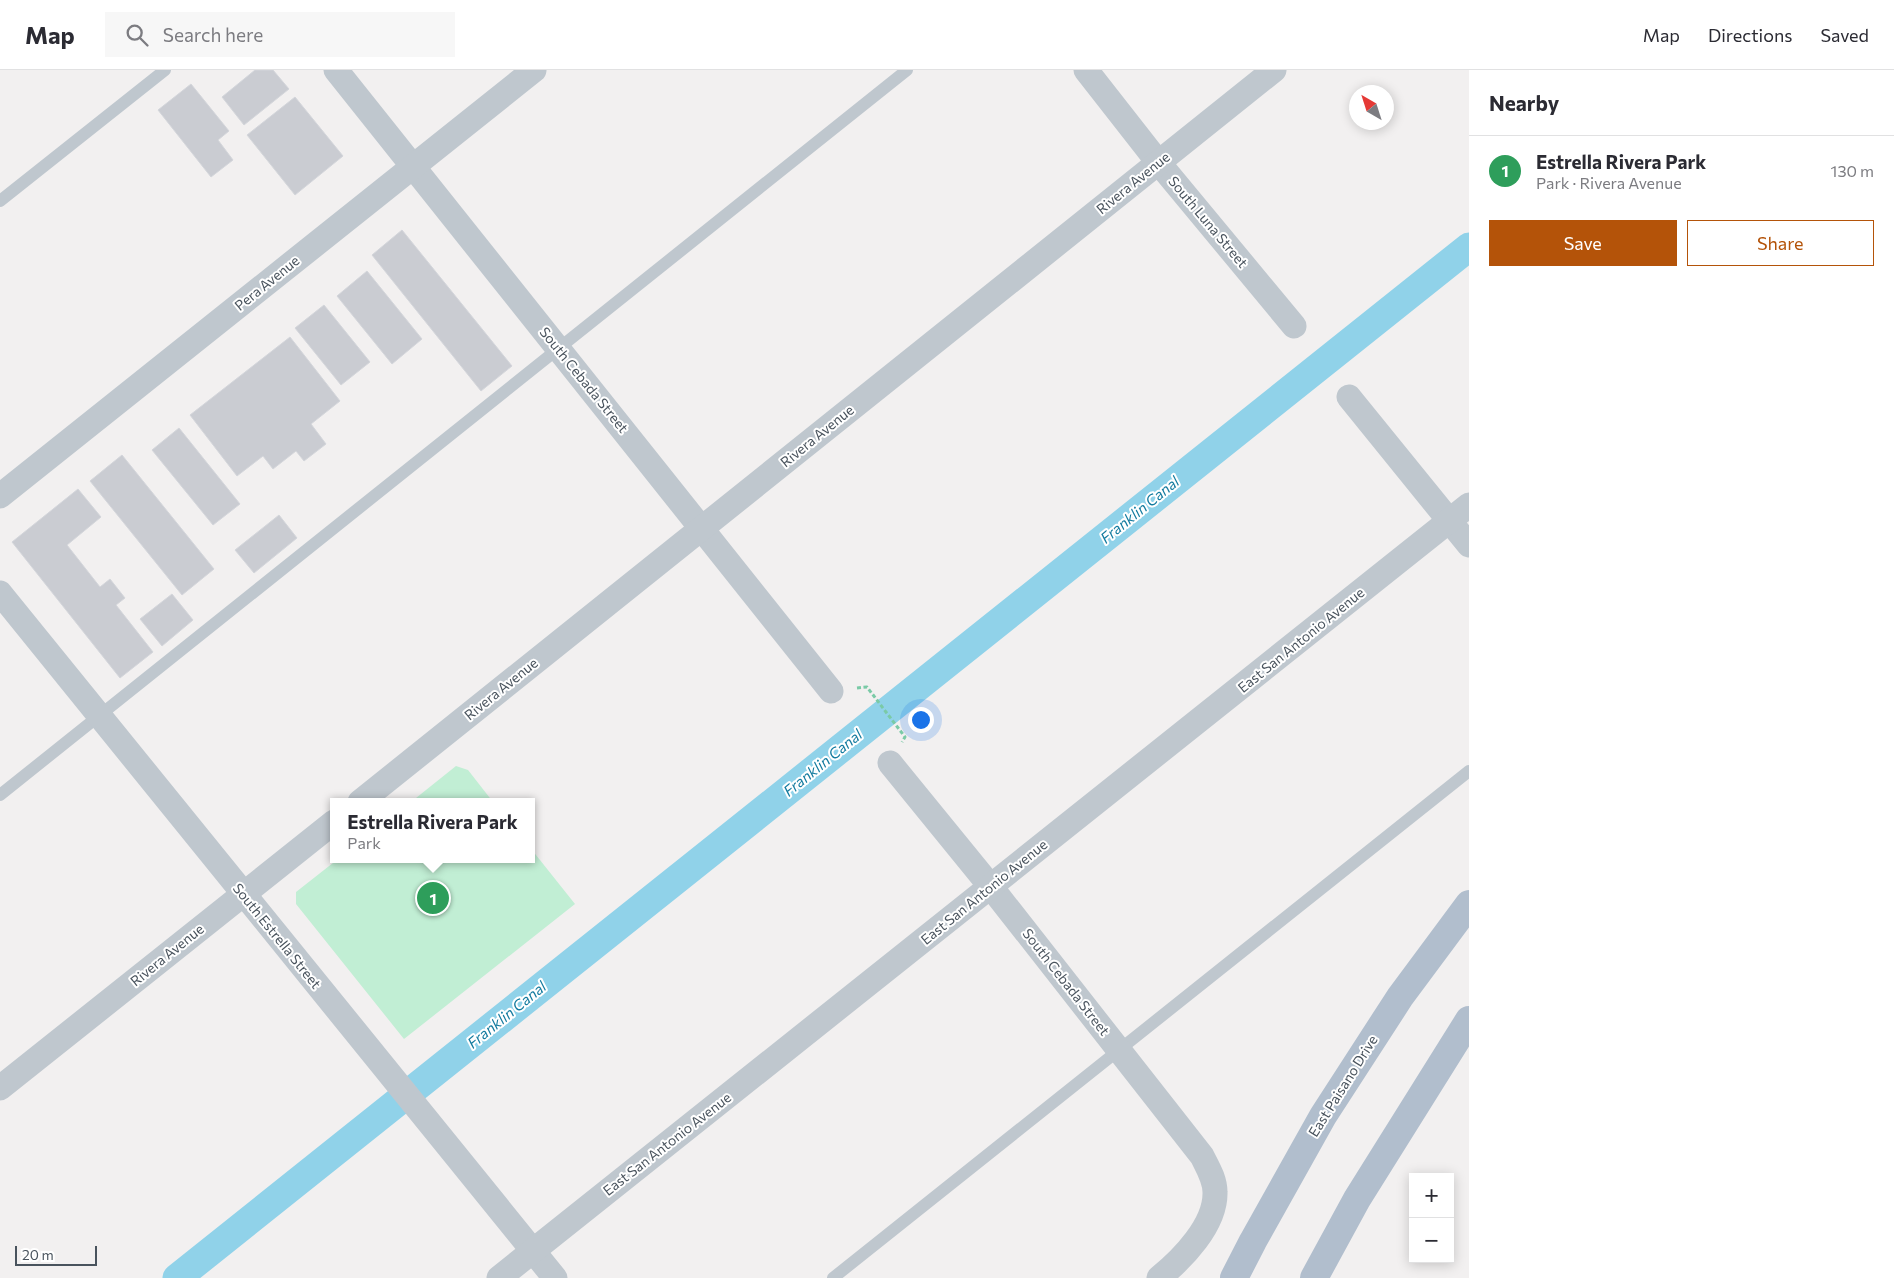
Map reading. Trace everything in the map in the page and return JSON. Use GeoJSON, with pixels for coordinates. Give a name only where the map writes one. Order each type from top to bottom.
{"type":"FeatureCollection","features":[{"type":"Feature","properties":{"kind":"main road","name":"East Paisano Drive"},"geometry":{"type":"LineString","coordinates":[[1234,1278],[1323,1116],[1400,997],[1469,904]]}},
{"type":"Feature","properties":{"kind":"main road"},"geometry":{"type":"LineString","coordinates":[[1314,1278],[1358,1199],[1469,1020]]}},
{"type":"Feature","properties":{"kind":"street","name":"South Cebada Street"},"geometry":{"type":"LineString","coordinates":[[336,70],[831,691]]}},
{"type":"Feature","properties":{"kind":"street","name":"Pera Avenue"},"geometry":{"type":"LineString","coordinates":[[0,496],[534,70]]}},
{"type":"Feature","properties":{"kind":"street","name":"South Luna Street"},"geometry":{"type":"LineString","coordinates":[[1086,70],[1158,162],[1294,326]]}},
{"type":"Feature","properties":{"kind":"street","name":"Rivera Avenue"},"geometry":{"type":"LineString","coordinates":[[365,798],[1274,70]]}},
{"type":"Feature","properties":{"kind":"street"},"geometry":{"type":"LineString","coordinates":[[1349,397],[1469,545]]}},
{"type":"Feature","properties":{"kind":"street","name":"East San Antonio Avenue"},"geometry":{"type":"LineString","coordinates":[[499,1278],[1469,505]]}},
{"type":"Feature","properties":{"kind":"street","name":"South Estrella Street"},"geometry":{"type":"LineString","coordinates":[[0,593],[386,1072],[555,1278]]}},
{"type":"Feature","properties":{"kind":"street","name":"South Cebada Street"},"geometry":{"type":"LineString","coordinates":[[890,763],[991,887],[1202,1156],[1212,1176],[1215,1193],[1211,1213],[1193,1245],[1176,1265],[1159,1278]]}},
{"type":"Feature","properties":{"kind":"street","name":"Rivera Avenue"},"geometry":{"type":"LineString","coordinates":[[0,1088],[330,825]]}},
{"type":"Feature","properties":{"kind":"lane"},"geometry":{"type":"LineString","coordinates":[[0,201],[165,70]]}},
{"type":"Feature","properties":{"kind":"lane"},"geometry":{"type":"LineString","coordinates":[[0,795],[907,70]]}},
{"type":"Feature","properties":{"kind":"lane"},"geometry":{"type":"LineString","coordinates":[[834,1278],[1469,771]]}},
{"type":"Feature","properties":{"kind":"path"},"geometry":{"type":"LineString","coordinates":[[867,687],[905,737]]}},
{"type":"Feature","properties":{"kind":"green space"},"geometry":{"type":"Polygon","coordinates":[[[456,766],[468,770],[490,798],[416,798],[456,766]]]}},
{"type":"Feature","properties":{"kind":"green space"},"geometry":{"type":"Polygon","coordinates":[[[535,854],[575,904],[404,1039],[296,904],[296,892],[333,863],[535,863],[535,854]]]}},
{"type":"Feature","properties":{"kind":"building"},"geometry":{"type":"Polygon","coordinates":[[[255,70],[273,70],[289,89],[244,125],[222,97],[255,70]]]}},
{"type":"Feature","properties":{"kind":"building"},"geometry":{"type":"Polygon","coordinates":[[[191,84],[229,131],[218,140],[233,160],[211,177],[158,110],[191,84]]]}},
{"type":"Feature","properties":{"kind":"building"},"geometry":{"type":"Polygon","coordinates":[[[295,97],[343,156],[295,195],[247,135],[295,97]]]}},
{"type":"Feature","properties":{"kind":"building"},"geometry":{"type":"Polygon","coordinates":[[[402,230],[512,366],[481,391],[372,255],[402,230]]]}},
{"type":"Feature","properties":{"kind":"building"},"geometry":{"type":"Polygon","coordinates":[[[367,271],[422,339],[392,364],[337,296],[367,271]]]}},
{"type":"Feature","properties":{"kind":"building"},"geometry":{"type":"Polygon","coordinates":[[[324,305],[370,362],[341,385],[295,328],[324,305]]]}},
{"type":"Feature","properties":{"kind":"building"},"geometry":{"type":"Polygon","coordinates":[[[290,337],[340,401],[311,424],[326,444],[304,461],[296,451],[273,469],[263,456],[237,476],[190,415],[290,337]]]}},
{"type":"Feature","properties":{"kind":"building"},"geometry":{"type":"Polygon","coordinates":[[[179,428],[240,504],[213,525],[152,450],[179,428]]]}},
{"type":"Feature","properties":{"kind":"building"},"geometry":{"type":"Polygon","coordinates":[[[122,455],[214,569],[182,595],[90,481],[122,455]]]}},
{"type":"Feature","properties":{"kind":"building"},"geometry":{"type":"Polygon","coordinates":[[[78,489],[101,517],[67,545],[100,587],[110,579],[125,598],[116,605],[153,652],[120,678],[12,542],[78,489]]]}},
{"type":"Feature","properties":{"kind":"building"},"geometry":{"type":"Polygon","coordinates":[[[279,515],[297,538],[254,573],[235,550],[279,515]]]}},
{"type":"Feature","properties":{"kind":"building"},"geometry":{"type":"Polygon","coordinates":[[[172,594],[193,620],[162,646],[140,619],[172,594]]]}},
{"type":"Feature","properties":{"kind":"waterway","name":"Franklin Canal"},"geometry":{"type":"LineString","coordinates":[[177,1278],[1469,247]]}},
{"type":"Feature","properties":{"kind":"place","name":"Estrella Rivera Park"},"geometry":{"type":"Point","coordinates":[433,898]}}]}
